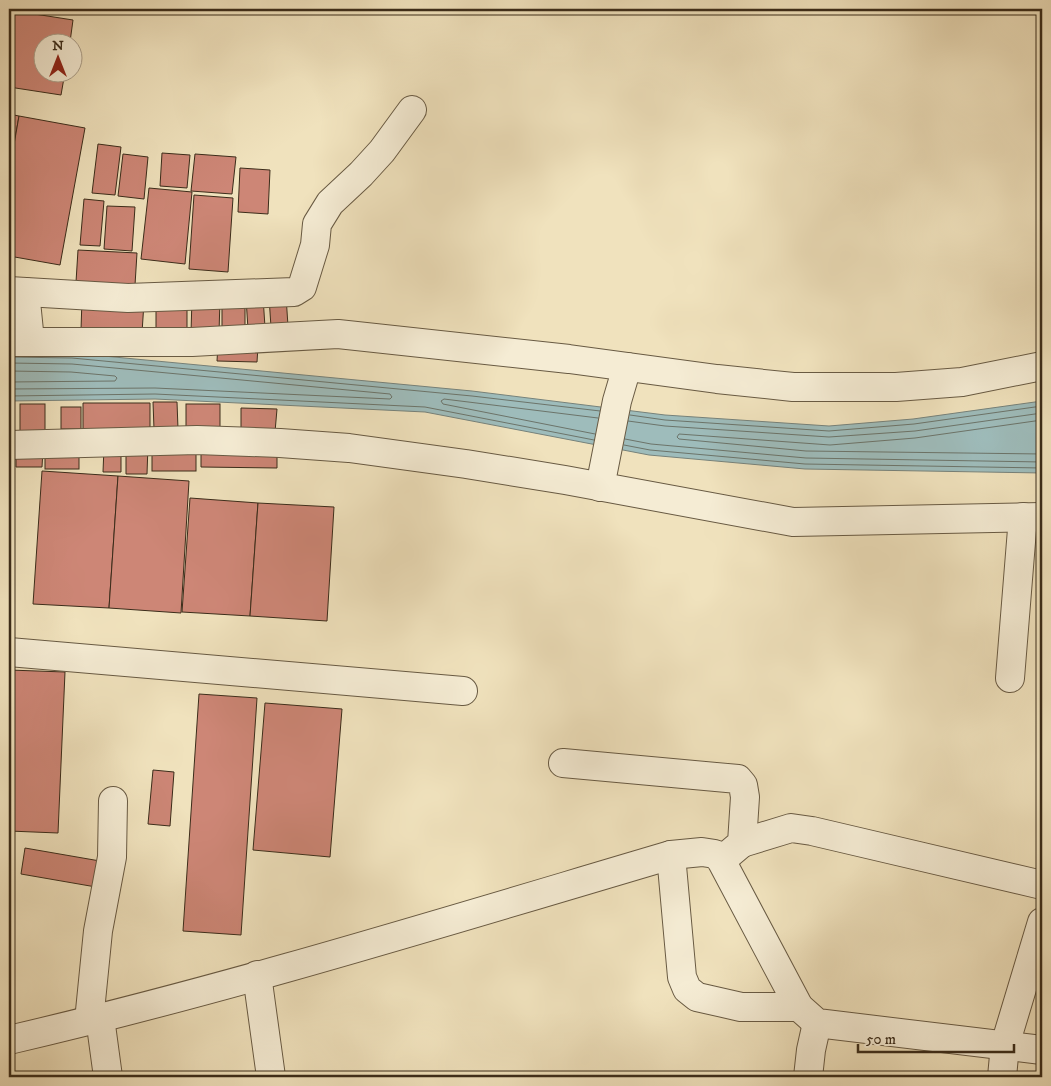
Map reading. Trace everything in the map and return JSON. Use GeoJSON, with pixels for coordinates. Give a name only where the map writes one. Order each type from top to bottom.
{"type":"FeatureCollection","features":[{"type":"Feature","properties":{"kind":"street"},"geometry":{"type":"LineString","coordinates":[[412,110],[382,151],[330,203],[318,224],[315,245],[302,287],[294,292],[128,298],[17,291],[20,342],[192,342],[338,334],[569,359],[717,380],[793,387],[896,387],[962,382],[1042,366]]}},
{"type":"Feature","properties":{"kind":"street"},"geometry":{"type":"LineString","coordinates":[[600,487],[617,401],[627,367]]}},
{"type":"Feature","properties":{"kind":"street"},"geometry":{"type":"LineString","coordinates":[[9,445],[197,440],[349,448],[457,463],[792,522],[1033,517],[1010,678]]}},
{"type":"Feature","properties":{"kind":"street"},"geometry":{"type":"LineString","coordinates":[[9,652],[463,691]]}},
{"type":"Feature","properties":{"kind":"street"},"geometry":{"type":"LineString","coordinates":[[563,763],[738,779],[743,785],[745,797],[732,851],[808,1014],[811,1050],[808,1077]]}},
{"type":"Feature","properties":{"kind":"street"},"geometry":{"type":"LineString","coordinates":[[108,1077],[94,1020],[98,931],[112,857],[113,800]]}},
{"type":"Feature","properties":{"kind":"street"},"geometry":{"type":"LineString","coordinates":[[9,1040],[94,1020],[390,939],[671,855],[702,852],[715,854],[732,851],[791,828],[812,831],[1042,885]]}},
{"type":"Feature","properties":{"kind":"street"},"geometry":{"type":"LineString","coordinates":[[671,855],[682,977],[687,988],[697,996],[741,1007],[808,1014],[1042,1050]]}},
{"type":"Feature","properties":{"kind":"street"},"geometry":{"type":"LineString","coordinates":[[1002,1077],[1005,1045],[1042,922]]}},
{"type":"Feature","properties":{"kind":"street"},"geometry":{"type":"LineString","coordinates":[[257,975],[271,1077]]}},
{"type":"Feature","properties":{"kind":"water"},"geometry":{"type":"Polygon","coordinates":[[[9,352],[72,353],[472,391],[665,415],[829,426],[913,419],[1042,401],[1042,473],[805,469],[649,455],[425,412],[155,399],[9,401],[9,352]]]}},
{"type":"Feature","properties":{"kind":"building"},"geometry":{"type":"Polygon","coordinates":[[[9,10],[73,20],[71,32],[32,32],[32,82],[63,82],[61,95],[9,87],[9,10]]]}},
{"type":"Feature","properties":{"kind":"building"},"geometry":{"type":"Polygon","coordinates":[[[9,114],[19,116],[9,173],[9,114]]]}},
{"type":"Feature","properties":{"kind":"building"},"geometry":{"type":"Polygon","coordinates":[[[19,116],[85,128],[60,265],[9,256],[9,173],[19,116]]]}},
{"type":"Feature","properties":{"kind":"building"},"geometry":{"type":"Polygon","coordinates":[[[98,144],[121,147],[115,195],[92,193],[98,144]]]}},
{"type":"Feature","properties":{"kind":"building"},"geometry":{"type":"Polygon","coordinates":[[[162,153],[190,155],[187,188],[160,186],[162,153]]]}},
{"type":"Feature","properties":{"kind":"building"},"geometry":{"type":"Polygon","coordinates":[[[123,154],[148,157],[144,199],[118,196],[123,154]]]}},
{"type":"Feature","properties":{"kind":"building"},"geometry":{"type":"Polygon","coordinates":[[[195,154],[236,157],[232,194],[191,191],[195,154]]]}},
{"type":"Feature","properties":{"kind":"building"},"geometry":{"type":"Polygon","coordinates":[[[240,168],[270,170],[268,214],[238,212],[240,168]]]}},
{"type":"Feature","properties":{"kind":"building"},"geometry":{"type":"Polygon","coordinates":[[[149,188],[192,192],[185,264],[141,259],[149,188]]]}},
{"type":"Feature","properties":{"kind":"building"},"geometry":{"type":"Polygon","coordinates":[[[194,195],[233,198],[228,272],[189,269],[194,195]]]}},
{"type":"Feature","properties":{"kind":"building"},"geometry":{"type":"Polygon","coordinates":[[[84,199],[104,201],[100,246],[80,245],[84,199]]]}},
{"type":"Feature","properties":{"kind":"building"},"geometry":{"type":"Polygon","coordinates":[[[107,206],[135,207],[132,251],[104,249],[107,206]]]}},
{"type":"Feature","properties":{"kind":"building"},"geometry":{"type":"Polygon","coordinates":[[[78,250],[137,253],[135,285],[76,282],[78,250]]]}},
{"type":"Feature","properties":{"kind":"building"},"geometry":{"type":"Polygon","coordinates":[[[286,296],[288,326],[271,327],[269,297],[286,296]]]}},
{"type":"Feature","properties":{"kind":"building"},"geometry":{"type":"Polygon","coordinates":[[[263,297],[265,327],[248,329],[246,298],[263,297]]]}},
{"type":"Feature","properties":{"kind":"building"},"geometry":{"type":"Polygon","coordinates":[[[192,298],[220,299],[219,333],[191,333],[192,298]]]}},
{"type":"Feature","properties":{"kind":"building"},"geometry":{"type":"Polygon","coordinates":[[[82,299],[144,302],[142,333],[81,330],[82,299]]]}},
{"type":"Feature","properties":{"kind":"building"},"geometry":{"type":"Polygon","coordinates":[[[156,300],[187,300],[187,336],[156,336],[156,300]]]}},
{"type":"Feature","properties":{"kind":"building"},"geometry":{"type":"Polygon","coordinates":[[[222,300],[245,301],[245,328],[222,328],[222,300]]]}},
{"type":"Feature","properties":{"kind":"building"},"geometry":{"type":"Polygon","coordinates":[[[218,344],[258,346],[257,362],[217,361],[218,344]]]}},
{"type":"Feature","properties":{"kind":"building"},"geometry":{"type":"Polygon","coordinates":[[[153,402],[177,402],[178,429],[154,429],[153,402]]]}},
{"type":"Feature","properties":{"kind":"building"},"geometry":{"type":"Polygon","coordinates":[[[83,403],[150,403],[150,430],[83,429],[83,403]]]}},
{"type":"Feature","properties":{"kind":"building"},"geometry":{"type":"Polygon","coordinates":[[[20,404],[45,404],[45,438],[20,438],[20,404]]]}},
{"type":"Feature","properties":{"kind":"building"},"geometry":{"type":"Polygon","coordinates":[[[186,404],[220,404],[220,432],[186,432],[186,404]]]}},
{"type":"Feature","properties":{"kind":"building"},"geometry":{"type":"Polygon","coordinates":[[[61,407],[81,407],[81,429],[61,429],[61,407]]]}},
{"type":"Feature","properties":{"kind":"building"},"geometry":{"type":"Polygon","coordinates":[[[241,408],[277,409],[275,432],[241,430],[241,408]]]}},
{"type":"Feature","properties":{"kind":"building"},"geometry":{"type":"Polygon","coordinates":[[[201,442],[277,443],[277,468],[201,467],[201,442]]]}},
{"type":"Feature","properties":{"kind":"building"},"geometry":{"type":"Polygon","coordinates":[[[126,445],[148,445],[147,474],[126,474],[126,445]]]}},
{"type":"Feature","properties":{"kind":"building"},"geometry":{"type":"Polygon","coordinates":[[[104,447],[121,447],[121,472],[103,472],[104,447]]]}},
{"type":"Feature","properties":{"kind":"building"},"geometry":{"type":"Polygon","coordinates":[[[152,447],[196,447],[196,471],[152,471],[152,447]]]}},
{"type":"Feature","properties":{"kind":"building"},"geometry":{"type":"Polygon","coordinates":[[[16,449],[43,449],[42,467],[16,467],[16,449]]]}},
{"type":"Feature","properties":{"kind":"building"},"geometry":{"type":"Polygon","coordinates":[[[9,450],[13,450],[13,467],[9,467],[9,450]]]}},
{"type":"Feature","properties":{"kind":"building"},"geometry":{"type":"Polygon","coordinates":[[[45,451],[79,451],[79,469],[45,469],[45,451]]]}},
{"type":"Feature","properties":{"kind":"building"},"geometry":{"type":"Polygon","coordinates":[[[42,471],[118,476],[109,608],[33,604],[42,471]]]}},
{"type":"Feature","properties":{"kind":"building"},"geometry":{"type":"Polygon","coordinates":[[[118,476],[189,481],[181,613],[109,608],[118,476]]]}},
{"type":"Feature","properties":{"kind":"building"},"geometry":{"type":"Polygon","coordinates":[[[190,498],[258,503],[250,616],[182,612],[190,498]]]}},
{"type":"Feature","properties":{"kind":"building"},"geometry":{"type":"Polygon","coordinates":[[[258,503],[334,507],[327,621],[250,616],[258,503]]]}},
{"type":"Feature","properties":{"kind":"building"},"geometry":{"type":"Polygon","coordinates":[[[9,670],[65,672],[58,833],[9,831],[9,670]]]}},
{"type":"Feature","properties":{"kind":"building"},"geometry":{"type":"Polygon","coordinates":[[[199,694],[257,698],[241,935],[183,931],[199,694]]]}},
{"type":"Feature","properties":{"kind":"building"},"geometry":{"type":"Polygon","coordinates":[[[265,703],[342,709],[330,857],[253,850],[265,703]]]}},
{"type":"Feature","properties":{"kind":"building"},"geometry":{"type":"Polygon","coordinates":[[[153,770],[174,772],[170,826],[148,824],[153,770]]]}},
{"type":"Feature","properties":{"kind":"building"},"geometry":{"type":"Polygon","coordinates":[[[25,848],[100,861],[96,887],[21,874],[25,848]]]}}]}
